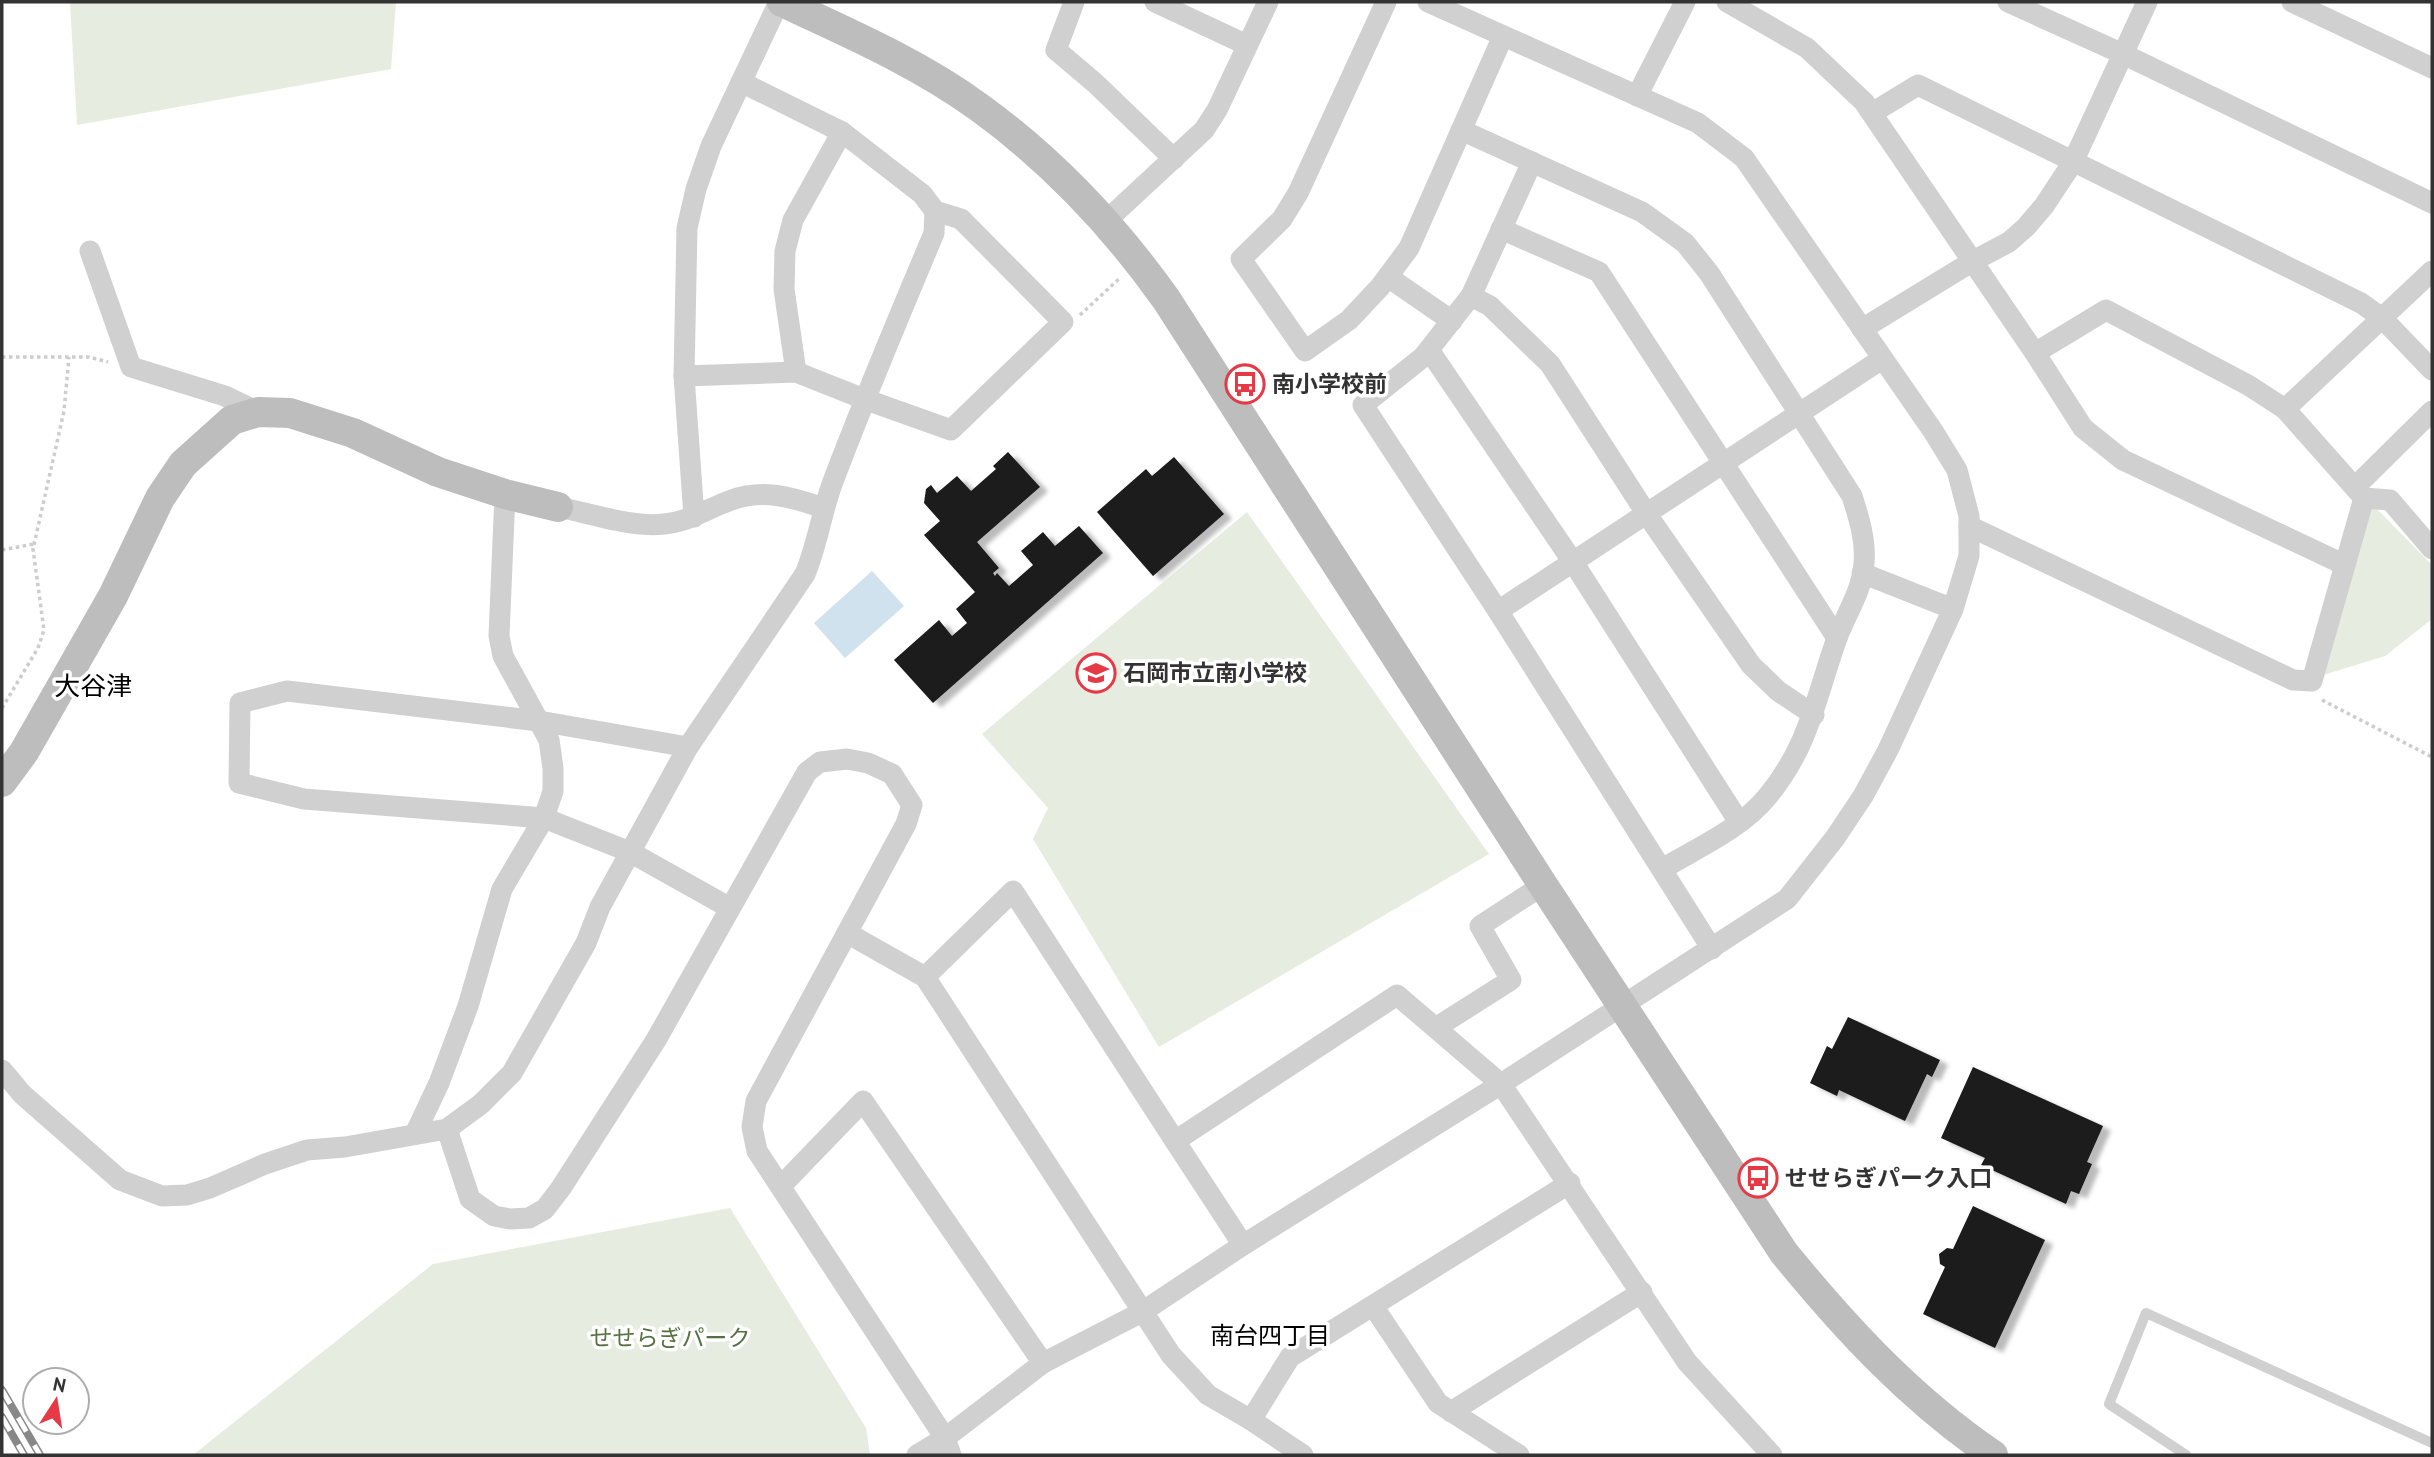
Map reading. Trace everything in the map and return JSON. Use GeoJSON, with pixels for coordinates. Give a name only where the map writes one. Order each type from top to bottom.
{"type":"FeatureCollection","features":[{"type":"Feature","properties":{"kind":"street"},"geometry":{"type":"LineString","coordinates":[[694,517],[684,376],[687,228],[710,146],[781,2],[868,42],[979,107],[1044,160],[1106,220],[1139,261],[1239,411],[1543,885],[1784,1253],[1822,1300],[1876,1358],[1925,1405],[1993,1455]]}},
{"type":"Feature","properties":{"kind":"street"},"geometry":{"type":"LineString","coordinates":[[1074,2],[1056,50],[1095,83],[1174,159]]}},
{"type":"Feature","properties":{"kind":"street"},"geometry":{"type":"LineString","coordinates":[[1155,2],[1247,45]]}},
{"type":"Feature","properties":{"kind":"street"},"geometry":{"type":"LineString","coordinates":[[1106,220],[1205,130],[1268,2]]}},
{"type":"Feature","properties":{"kind":"street"},"geometry":{"type":"LineString","coordinates":[[1386,2],[1297,194],[1282,219],[1241,259],[1305,351],[1349,320],[1388,277],[1409,248],[1503,36]]}},
{"type":"Feature","properties":{"kind":"street"},"geometry":{"type":"LineString","coordinates":[[917,1455],[948,1447],[1043,1363],[1142,1312],[1787,900],[1835,838],[1863,796],[1888,750],[1953,609],[1969,556],[1969,516],[1957,470],[1744,158],[1698,123],[1428,2]]}},
{"type":"Feature","properties":{"kind":"street"},"geometry":{"type":"LineString","coordinates":[[1637,96],[1685,2]]}},
{"type":"Feature","properties":{"kind":"street"},"geometry":{"type":"LineString","coordinates":[[1727,2],[1807,48],[1864,102],[2083,428],[2123,460],[2345,565]]}},
{"type":"Feature","properties":{"kind":"street"},"geometry":{"type":"LineString","coordinates":[[2008,2],[2123,54],[2432,203]]}},
{"type":"Feature","properties":{"kind":"street"},"geometry":{"type":"LineString","coordinates":[[1862,329],[1973,261],[2010,242],[2026,227],[2044,206],[2073,162],[2147,2]]}},
{"type":"Feature","properties":{"kind":"street"},"geometry":{"type":"LineString","coordinates":[[2292,2],[2432,68]]}},
{"type":"Feature","properties":{"kind":"street"},"geometry":{"type":"LineString","coordinates":[[684,376],[796,372],[864,400],[951,430],[1063,322],[961,219],[935,211],[922,194],[842,132],[741,82]]}},
{"type":"Feature","properties":{"kind":"street"},"geometry":{"type":"LineString","coordinates":[[1872,113],[1918,85],[2361,303],[2382,318],[2432,370]]}},
{"type":"Feature","properties":{"kind":"street"},"geometry":{"type":"LineString","coordinates":[[1461,130],[1642,212],[1685,243],[1709,273],[1852,496],[1862,526],[1865,565],[1863,573],[1837,638],[1814,715],[1798,751],[1766,799],[1739,822],[1662,869]]}},
{"type":"Feature","properties":{"kind":"street"},"geometry":{"type":"LineString","coordinates":[[796,372],[784,289],[785,251],[793,220],[842,132]]}},
{"type":"Feature","properties":{"kind":"street"},"geometry":{"type":"LineString","coordinates":[[1532,162],[1471,296],[1429,350],[1395,382],[1363,405],[1498,611],[1712,949]]}},
{"type":"Feature","properties":{"kind":"street"},"geometry":{"type":"LineString","coordinates":[[2,1070],[22,1094],[120,1180],[162,1196],[187,1195],[210,1188],[265,1164],[307,1150],[345,1147],[447,1129],[481,1104],[512,1073],[586,943],[600,906],[688,747],[806,574],[816,546],[824,508],[864,400],[934,233],[935,211]]}},
{"type":"Feature","properties":{"kind":"street"},"geometry":{"type":"LineString","coordinates":[[1501,229],[1599,272],[1837,638]]}},
{"type":"Feature","properties":{"kind":"street"},"geometry":{"type":"LineString","coordinates":[[90,251],[131,367],[225,396],[258,412]]}},
{"type":"Feature","properties":{"kind":"street"},"geometry":{"type":"LineString","coordinates":[[2285,409],[2432,271]]}},
{"type":"Feature","properties":{"kind":"street"},"geometry":{"type":"LineString","coordinates":[[1388,277],[1452,321]]}},
{"type":"Feature","properties":{"kind":"street"},"geometry":{"type":"LineString","coordinates":[[1471,296],[1490,306],[1550,363],[1646,513],[1751,665],[1778,691],[1814,715]]}},
{"type":"Feature","properties":{"kind":"street"},"geometry":{"type":"LineString","coordinates":[[2035,353],[2106,310],[2248,385],[2285,409],[2360,493],[2390,500],[2432,549]]}},
{"type":"Feature","properties":{"kind":"street"},"geometry":{"type":"LineString","coordinates":[[1429,350],[1573,562],[1739,822]]}},
{"type":"Feature","properties":{"kind":"street"},"geometry":{"type":"LineString","coordinates":[[1498,611],[1882,359]]}},
{"type":"Feature","properties":{"kind":"street"},"geometry":{"type":"LineString","coordinates":[[1969,526],[2293,680],[2312,681],[2345,565],[2360,493],[2432,411]]}},
{"type":"Feature","properties":{"kind":"street"},"geometry":{"type":"LineString","coordinates":[[2,782],[24,752],[113,596],[160,498],[184,464],[232,420],[258,412],[290,413],[340,429],[438,472],[505,494],[630,522],[662,525],[694,517],[731,500],[758,494],[790,496],[824,508]]}},
{"type":"Feature","properties":{"kind":"street"},"geometry":{"type":"LineString","coordinates":[[415,1134],[439,1083],[468,1006],[502,889],[544,818],[553,791],[549,740],[503,656],[499,636],[505,494]]}},
{"type":"Feature","properties":{"kind":"street"},"geometry":{"type":"LineString","coordinates":[[1863,573],[1953,609]]}},
{"type":"Feature","properties":{"kind":"street"},"geometry":{"type":"LineString","coordinates":[[688,747],[539,721],[287,691],[240,703],[239,783],[304,799],[544,818],[630,852],[730,908]]}},
{"type":"Feature","properties":{"kind":"street"},"geometry":{"type":"LineString","coordinates":[[447,1129],[470,1199],[494,1216],[510,1219],[529,1217],[545,1209],[656,1040],[807,772],[820,762],[847,759],[868,763],[892,774],[912,805],[906,824],[756,1101],[752,1127],[757,1151],[948,1447]]}},
{"type":"Feature","properties":{"kind":"street"},"geometry":{"type":"LineString","coordinates":[[1437,1027],[1511,980],[1480,926],[1543,885]]}},
{"type":"Feature","properties":{"kind":"street"},"geometry":{"type":"LineString","coordinates":[[925,978],[1013,891],[1243,1245]]}},
{"type":"Feature","properties":{"kind":"street"},"geometry":{"type":"LineString","coordinates":[[847,933],[925,978],[1171,1355],[1208,1395],[1303,1455]]}},
{"type":"Feature","properties":{"kind":"street"},"geometry":{"type":"LineString","coordinates":[[1175,1141],[1397,995],[1501,1084],[1570,1183],[1687,1362],[1772,1455]]}},
{"type":"Feature","properties":{"kind":"street"},"geometry":{"type":"LineString","coordinates":[[781,1186],[863,1101],[1043,1363]]}},
{"type":"Feature","properties":{"kind":"street"},"geometry":{"type":"LineString","coordinates":[[1251,1420],[1290,1357],[1570,1183]]}},
{"type":"Feature","properties":{"kind":"street"},"geometry":{"type":"LineString","coordinates":[[1451,1412],[1642,1292]]}},
{"type":"Feature","properties":{"kind":"street"},"geometry":{"type":"LineString","coordinates":[[1373,1306],[1438,1403],[1519,1455]]}},
{"type":"Feature","properties":{"kind":"lane"},"geometry":{"type":"LineString","coordinates":[[2186,1455],[2109,1404],[2146,1312],[2432,1443]]}},
{"type":"Feature","properties":{"kind":"path"},"geometry":{"type":"LineString","coordinates":[[1063,322],[1075,319],[1139,261]]}},
{"type":"Feature","properties":{"kind":"path"},"geometry":{"type":"LineString","coordinates":[[2,708],[38,648],[44,630],[33,549],[64,411],[69,356]]}},
{"type":"Feature","properties":{"kind":"path"},"geometry":{"type":"LineString","coordinates":[[2,357],[89,357],[131,367]]}},
{"type":"Feature","properties":{"kind":"path"},"geometry":{"type":"LineString","coordinates":[[2,550],[34,544]]}},
{"type":"Feature","properties":{"kind":"path"},"geometry":{"type":"LineString","coordinates":[[2312,681],[2319,698],[2432,757]]}},
{"type":"Feature","properties":{"kind":"green space"},"geometry":{"type":"Polygon","coordinates":[[[70,2],[396,2],[391,69],[77,125],[70,2]]]}},
{"type":"Feature","properties":{"kind":"green space"},"geometry":{"type":"Polygon","coordinates":[[[2372,504],[2432,565],[2432,619],[2385,656],[2320,676],[2372,504]]]}},
{"type":"Feature","properties":{"kind":"green space"},"geometry":{"type":"Polygon","coordinates":[[[1247,512],[1489,854],[1159,1047],[1033,839],[1048,808],[982,734],[1247,512]]]}},
{"type":"Feature","properties":{"kind":"green space","name":"せせらぎパーク"},"geometry":{"type":"Polygon","coordinates":[[[730,1208],[866,1428],[870,1455],[193,1455],[433,1264],[730,1208]]]}},
{"type":"Feature","properties":{"kind":"water"},"geometry":{"type":"Polygon","coordinates":[[[872,571],[904,606],[845,658],[814,623],[872,571]]]}},
{"type":"Feature","properties":{"kind":"building"},"geometry":{"type":"Polygon","coordinates":[[[1008,452],[1040,487],[977,542],[999,568],[993,573],[995,576],[997,573],[1009,586],[1033,565],[1021,551],[1043,532],[1055,546],[1079,526],[1103,553],[933,703],[894,660],[939,620],[952,636],[967,623],[956,609],[975,592],[924,535],[940,521],[924,503],[926,489],[931,485],[937,493],[957,476],[971,491],[996,469],[993,466],[1008,452]]]}},
{"type":"Feature","properties":{"kind":"building"},"geometry":{"type":"Polygon","coordinates":[[[1174,457],[1224,514],[1153,576],[1097,512],[1146,469],[1152,476],[1174,457]]]}},
{"type":"Feature","properties":{"kind":"building"},"geometry":{"type":"Polygon","coordinates":[[[1848,1017],[1940,1060],[1932,1077],[1927,1074],[1905,1121],[1839,1090],[1837,1096],[1810,1083],[1827,1046],[1832,1049],[1848,1017]]]}},
{"type":"Feature","properties":{"kind":"building"},"geometry":{"type":"Polygon","coordinates":[[[1973,1067],[2103,1126],[2087,1162],[2092,1164],[2079,1194],[2071,1191],[2066,1204],[1981,1165],[1985,1158],[1941,1138],[1973,1067]]]}},
{"type":"Feature","properties":{"kind":"building"},"geometry":{"type":"Polygon","coordinates":[[[1973,1206],[2045,1240],[1995,1348],[1923,1314],[1945,1267],[1940,1264],[1939,1254],[1947,1248],[1953,1249],[1973,1206]]]}},
{"type":"Feature","properties":{"kind":"railway"},"geometry":{"type":"LineString","coordinates":[[2,1390],[40,1455]]}},
{"type":"Feature","properties":{"kind":"railway"},"geometry":{"type":"LineString","coordinates":[[2,1417],[24,1455]]}},
{"type":"Feature","properties":{"kind":"place","name":"南小学校前"},"geometry":{"type":"Point","coordinates":[1245,384]}},
{"type":"Feature","properties":{"kind":"place","name":"石岡市立南小学校"},"geometry":{"type":"Point","coordinates":[1096,673]}},
{"type":"Feature","properties":{"kind":"place","name":"せせらぎパーク入口"},"geometry":{"type":"Point","coordinates":[1758,1178]}},
{"type":"Feature","properties":{"kind":"district","name":"大谷津"},"geometry":{"type":"Point","coordinates":[93,686]}},
{"type":"Feature","properties":{"kind":"district","name":"南台四丁目"},"geometry":{"type":"Point","coordinates":[1270,1336]}}]}
